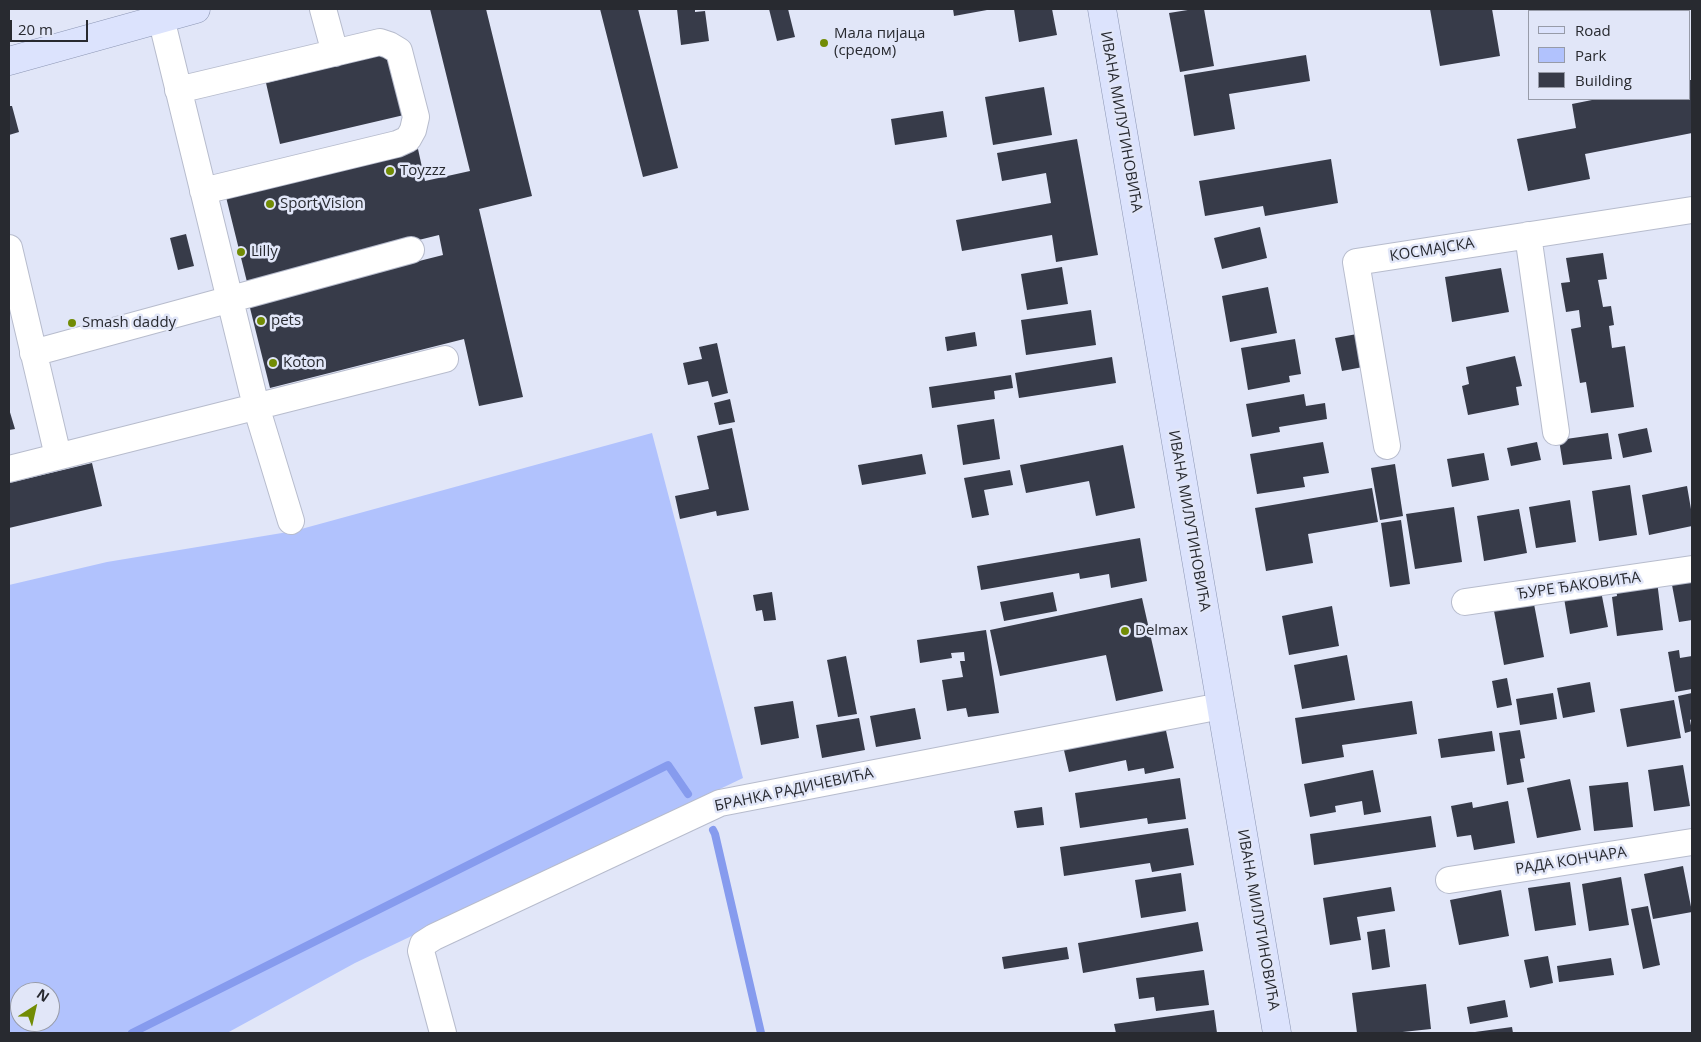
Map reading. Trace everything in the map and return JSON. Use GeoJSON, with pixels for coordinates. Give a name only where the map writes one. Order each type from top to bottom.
{"type":"FeatureCollection","features":[{"type":"Feature","properties":{"kind":"main road"},"geometry":{"type":"LineString","coordinates":[[9,61],[196,9]]}},
{"type":"Feature","properties":{"kind":"main road","name":"ИВАНА МИЛУТИНОВИЋА"},"geometry":{"type":"LineString","coordinates":[[1102,9],[1277,1033]]}},
{"type":"Feature","properties":{"kind":"street"},"geometry":{"type":"LineString","coordinates":[[323,9],[335,53]]}},
{"type":"Feature","properties":{"kind":"street"},"geometry":{"type":"LineString","coordinates":[[161,18],[256,406],[291,521]]}},
{"type":"Feature","properties":{"kind":"street"},"geometry":{"type":"LineString","coordinates":[[178,90],[380,42],[390,45],[399,51],[416,117],[414,130],[408,140],[397,144],[203,191]]}},
{"type":"Feature","properties":{"kind":"street","name":"КОСМАЈСКА"},"geometry":{"type":"LineString","coordinates":[[1387,446],[1356,262],[1692,210]]}},
{"type":"Feature","properties":{"kind":"street"},"geometry":{"type":"LineString","coordinates":[[1528,235],[1556,432]]}},
{"type":"Feature","properties":{"kind":"street"},"geometry":{"type":"LineString","coordinates":[[9,248],[58,456]]}},
{"type":"Feature","properties":{"kind":"street"},"geometry":{"type":"LineString","coordinates":[[33,353],[411,250]]}},
{"type":"Feature","properties":{"kind":"street"},"geometry":{"type":"LineString","coordinates":[[9,469],[445,359]]}},
{"type":"Feature","properties":{"kind":"street","name":"ЂУРЕ ЂАКОВИЋА"},"geometry":{"type":"LineString","coordinates":[[1465,602],[1692,569]]}},
{"type":"Feature","properties":{"kind":"street","name":"БРАНКА РАДИЧЕВИЋА"},"geometry":{"type":"LineString","coordinates":[[443,1033],[421,951],[423,944],[434,937],[720,803],[1221,706]]}},
{"type":"Feature","properties":{"kind":"street","name":"РАДА КОНЧАРА"},"geometry":{"type":"LineString","coordinates":[[1449,880],[1692,842]]}},
{"type":"Feature","properties":{"kind":"green space"},"geometry":{"type":"Polygon","coordinates":[[[652,433],[743,778],[355,963],[227,1033],[9,1033],[9,585],[107,562],[294,531],[652,433]]]}},
{"type":"Feature","properties":{"kind":"building"},"geometry":{"type":"Polygon","coordinates":[[[430,9],[486,9],[532,196],[479,209],[523,397],[479,406],[464,339],[270,388],[249,304],[443,255],[439,235],[247,282],[226,197],[418,149],[425,181],[470,171],[430,9]]]}},
{"type":"Feature","properties":{"kind":"building"},"geometry":{"type":"Polygon","coordinates":[[[600,9],[638,9],[678,168],[643,177],[600,9]]]}},
{"type":"Feature","properties":{"kind":"building"},"geometry":{"type":"Polygon","coordinates":[[[677,9],[695,9],[695,12],[705,11],[709,41],[681,45],[677,9]]]}},
{"type":"Feature","properties":{"kind":"building"},"geometry":{"type":"Polygon","coordinates":[[[769,9],[788,9],[795,37],[777,41],[769,9]]]}},
{"type":"Feature","properties":{"kind":"building"},"geometry":{"type":"Polygon","coordinates":[[[953,9],[987,9],[987,10],[954,16],[953,9]]]}},
{"type":"Feature","properties":{"kind":"building"},"geometry":{"type":"Polygon","coordinates":[[[1014,9],[1052,9],[1057,35],[1019,42],[1014,9]]]}},
{"type":"Feature","properties":{"kind":"building"},"geometry":{"type":"Polygon","coordinates":[[[1204,9],[1214,66],[1180,72],[1169,13],[1204,9]]]}},
{"type":"Feature","properties":{"kind":"building"},"geometry":{"type":"Polygon","coordinates":[[[1430,9],[1492,9],[1500,56],[1440,66],[1430,9]]]}},
{"type":"Feature","properties":{"kind":"building"},"geometry":{"type":"Polygon","coordinates":[[[390,53],[404,115],[280,144],[266,83],[390,53]]]}},
{"type":"Feature","properties":{"kind":"building"},"geometry":{"type":"Polygon","coordinates":[[[1306,55],[1310,81],[1229,94],[1235,129],[1194,136],[1184,75],[1306,55]]]}},
{"type":"Feature","properties":{"kind":"building"},"geometry":{"type":"Polygon","coordinates":[[[1692,80],[1692,133],[1585,154],[1590,179],[1528,191],[1517,139],[1576,128],[1572,104],[1592,100],[1691,100],[1692,80]]]}},
{"type":"Feature","properties":{"kind":"building"},"geometry":{"type":"Polygon","coordinates":[[[1044,87],[1052,135],[993,145],[985,97],[1044,87]]]}},
{"type":"Feature","properties":{"kind":"building"},"geometry":{"type":"Polygon","coordinates":[[[9,106],[12,106],[19,132],[9,135],[9,106]]]}},
{"type":"Feature","properties":{"kind":"building"},"geometry":{"type":"Polygon","coordinates":[[[943,111],[947,137],[895,145],[891,119],[943,111]]]}},
{"type":"Feature","properties":{"kind":"building"},"geometry":{"type":"Polygon","coordinates":[[[1077,139],[1098,255],[1056,262],[1052,235],[962,251],[956,220],[1051,203],[1046,173],[1002,181],[997,153],[1077,139]]]}},
{"type":"Feature","properties":{"kind":"building"},"geometry":{"type":"Polygon","coordinates":[[[1331,159],[1338,203],[1265,216],[1263,206],[1205,216],[1199,181],[1331,159]]]}},
{"type":"Feature","properties":{"kind":"building"},"geometry":{"type":"Polygon","coordinates":[[[1260,227],[1267,258],[1222,269],[1214,238],[1260,227]]]}},
{"type":"Feature","properties":{"kind":"building"},"geometry":{"type":"Polygon","coordinates":[[[186,234],[194,266],[178,270],[170,238],[186,234]]]}},
{"type":"Feature","properties":{"kind":"building"},"geometry":{"type":"Polygon","coordinates":[[[1603,253],[1607,279],[1598,280],[1603,307],[1611,306],[1614,325],[1609,326],[1612,348],[1625,346],[1634,407],[1591,413],[1586,382],[1580,383],[1571,329],[1581,327],[1579,310],[1566,312],[1561,283],[1570,282],[1566,258],[1603,253]]]}},
{"type":"Feature","properties":{"kind":"building"},"geometry":{"type":"Polygon","coordinates":[[[1062,267],[1068,304],[1027,310],[1021,274],[1062,267]]]}},
{"type":"Feature","properties":{"kind":"building"},"geometry":{"type":"Polygon","coordinates":[[[1501,268],[1509,312],[1452,322],[1445,277],[1501,268]]]}},
{"type":"Feature","properties":{"kind":"building"},"geometry":{"type":"Polygon","coordinates":[[[1268,287],[1277,333],[1230,342],[1222,296],[1268,287]]]}},
{"type":"Feature","properties":{"kind":"building"},"geometry":{"type":"Polygon","coordinates":[[[1091,310],[1096,345],[1026,355],[1021,320],[1091,310]]]}},
{"type":"Feature","properties":{"kind":"building"},"geometry":{"type":"Polygon","coordinates":[[[975,332],[977,346],[947,351],[945,337],[975,332]]]}},
{"type":"Feature","properties":{"kind":"building"},"geometry":{"type":"Polygon","coordinates":[[[1357,334],[1363,367],[1342,371],[1335,338],[1357,334]]]}},
{"type":"Feature","properties":{"kind":"building"},"geometry":{"type":"Polygon","coordinates":[[[1295,339],[1301,374],[1289,376],[1290,382],[1248,390],[1241,348],[1295,339]]]}},
{"type":"Feature","properties":{"kind":"building"},"geometry":{"type":"Polygon","coordinates":[[[717,343],[728,393],[712,397],[708,381],[688,385],[683,363],[702,359],[699,347],[717,343]]]}},
{"type":"Feature","properties":{"kind":"building"},"geometry":{"type":"Polygon","coordinates":[[[1515,356],[1522,386],[1516,387],[1519,405],[1468,415],[1462,386],[1469,384],[1466,367],[1515,356]]]}},
{"type":"Feature","properties":{"kind":"building"},"geometry":{"type":"Polygon","coordinates":[[[1112,357],[1116,383],[1019,398],[1015,373],[1112,357]]]}},
{"type":"Feature","properties":{"kind":"building"},"geometry":{"type":"Polygon","coordinates":[[[1011,375],[1013,388],[994,391],[995,399],[932,408],[929,387],[1011,375]]]}},
{"type":"Feature","properties":{"kind":"building"},"geometry":{"type":"Polygon","coordinates":[[[1304,394],[1306,406],[1325,403],[1327,419],[1279,427],[1280,432],[1252,437],[1246,404],[1304,394]]]}},
{"type":"Feature","properties":{"kind":"building"},"geometry":{"type":"Polygon","coordinates":[[[730,399],[735,422],[719,425],[714,403],[730,399]]]}},
{"type":"Feature","properties":{"kind":"building"},"geometry":{"type":"Polygon","coordinates":[[[9,409],[15,429],[9,430],[9,409]]]}},
{"type":"Feature","properties":{"kind":"building"},"geometry":{"type":"Polygon","coordinates":[[[994,419],[1000,459],[963,465],[957,425],[994,419]]]}},
{"type":"Feature","properties":{"kind":"building"},"geometry":{"type":"Polygon","coordinates":[[[732,428],[749,510],[717,516],[716,511],[680,519],[675,496],[709,489],[697,436],[732,428]]]}},
{"type":"Feature","properties":{"kind":"building"},"geometry":{"type":"Polygon","coordinates":[[[1647,428],[1652,452],[1623,458],[1618,434],[1647,428]]]}},
{"type":"Feature","properties":{"kind":"building"},"geometry":{"type":"Polygon","coordinates":[[[1608,433],[1612,459],[1563,465],[1559,440],[1608,433]]]}},
{"type":"Feature","properties":{"kind":"building"},"geometry":{"type":"Polygon","coordinates":[[[1323,442],[1329,473],[1303,477],[1305,487],[1257,494],[1250,454],[1323,442]]]}},
{"type":"Feature","properties":{"kind":"building"},"geometry":{"type":"Polygon","coordinates":[[[1537,442],[1541,460],[1511,466],[1507,448],[1537,442]]]}},
{"type":"Feature","properties":{"kind":"building"},"geometry":{"type":"Polygon","coordinates":[[[1123,445],[1135,508],[1096,516],[1089,481],[1026,493],[1020,465],[1123,445]]]}},
{"type":"Feature","properties":{"kind":"building"},"geometry":{"type":"Polygon","coordinates":[[[1484,453],[1489,480],[1452,487],[1447,459],[1484,453]]]}},
{"type":"Feature","properties":{"kind":"building"},"geometry":{"type":"Polygon","coordinates":[[[922,454],[926,474],[862,485],[858,465],[922,454]]]}},
{"type":"Feature","properties":{"kind":"building"},"geometry":{"type":"Polygon","coordinates":[[[92,463],[102,506],[9,528],[9,483],[92,463]]]}},
{"type":"Feature","properties":{"kind":"building"},"geometry":{"type":"Polygon","coordinates":[[[1395,464],[1403,516],[1380,520],[1371,468],[1395,464]]]}},
{"type":"Feature","properties":{"kind":"building"},"geometry":{"type":"Polygon","coordinates":[[[1010,470],[1013,485],[984,490],[989,515],[972,518],[964,478],[1010,470]]]}},
{"type":"Feature","properties":{"kind":"building"},"geometry":{"type":"Polygon","coordinates":[[[1630,485],[1637,535],[1599,541],[1592,491],[1630,485]]]}},
{"type":"Feature","properties":{"kind":"building"},"geometry":{"type":"Polygon","coordinates":[[[1687,486],[1692,526],[1649,535],[1642,495],[1687,486]]]}},
{"type":"Feature","properties":{"kind":"building"},"geometry":{"type":"Polygon","coordinates":[[[1372,488],[1378,522],[1308,534],[1313,563],[1266,571],[1255,508],[1372,488]]]}},
{"type":"Feature","properties":{"kind":"building"},"geometry":{"type":"Polygon","coordinates":[[[1570,500],[1576,542],[1536,548],[1529,507],[1570,500]]]}},
{"type":"Feature","properties":{"kind":"building"},"geometry":{"type":"Polygon","coordinates":[[[1454,507],[1462,562],[1415,569],[1406,514],[1454,507]]]}},
{"type":"Feature","properties":{"kind":"building"},"geometry":{"type":"Polygon","coordinates":[[[1519,509],[1527,553],[1484,561],[1477,516],[1519,509]]]}},
{"type":"Feature","properties":{"kind":"building"},"geometry":{"type":"Polygon","coordinates":[[[1401,520],[1410,584],[1390,587],[1381,523],[1401,520]]]}},
{"type":"Feature","properties":{"kind":"building"},"geometry":{"type":"Polygon","coordinates":[[[1140,538],[1147,581],[1111,588],[1109,574],[1080,579],[1079,573],[981,590],[977,566],[1140,538]]]}},
{"type":"Feature","properties":{"kind":"building"},"geometry":{"type":"Polygon","coordinates":[[[1657,581],[1663,630],[1617,636],[1612,597],[1617,596],[1616,587],[1657,581]]]}},
{"type":"Feature","properties":{"kind":"building"},"geometry":{"type":"Polygon","coordinates":[[[1692,582],[1692,620],[1679,622],[1672,585],[1692,582]]]}},
{"type":"Feature","properties":{"kind":"building"},"geometry":{"type":"Polygon","coordinates":[[[1601,591],[1608,627],[1570,634],[1564,598],[1601,591]]]}},
{"type":"Feature","properties":{"kind":"building"},"geometry":{"type":"Polygon","coordinates":[[[772,592],[776,620],[764,621],[762,610],[756,611],[753,595],[772,592]]]}},
{"type":"Feature","properties":{"kind":"building"},"geometry":{"type":"Polygon","coordinates":[[[1053,592],[1057,611],[1004,621],[1000,602],[1053,592]]]}},
{"type":"Feature","properties":{"kind":"building"},"geometry":{"type":"Polygon","coordinates":[[[1142,598],[1163,691],[1116,701],[1106,655],[1000,676],[990,630],[1142,598]]]}},
{"type":"Feature","properties":{"kind":"building"},"geometry":{"type":"Polygon","coordinates":[[[1534,604],[1544,657],[1504,665],[1494,611],[1534,604]]]}},
{"type":"Feature","properties":{"kind":"building"},"geometry":{"type":"Polygon","coordinates":[[[1332,606],[1339,646],[1289,655],[1282,616],[1332,606]]]}},
{"type":"Feature","properties":{"kind":"building"},"geometry":{"type":"Polygon","coordinates":[[[986,630],[999,713],[968,717],[966,708],[947,711],[942,680],[963,677],[960,661],[965,661],[964,652],[951,653],[952,658],[920,663],[917,640],[986,630]]]}},
{"type":"Feature","properties":{"kind":"building"},"geometry":{"type":"Polygon","coordinates":[[[1679,650],[1680,658],[1692,656],[1692,689],[1675,692],[1668,652],[1679,650]]]}},
{"type":"Feature","properties":{"kind":"building"},"geometry":{"type":"Polygon","coordinates":[[[1347,655],[1355,700],[1302,709],[1294,665],[1347,655]]]}},
{"type":"Feature","properties":{"kind":"building"},"geometry":{"type":"Polygon","coordinates":[[[846,656],[857,714],[838,717],[827,660],[846,656]]]}},
{"type":"Feature","properties":{"kind":"building"},"geometry":{"type":"Polygon","coordinates":[[[1507,678],[1512,705],[1497,708],[1492,681],[1507,678]]]}},
{"type":"Feature","properties":{"kind":"building"},"geometry":{"type":"Polygon","coordinates":[[[1590,682],[1595,712],[1563,718],[1557,688],[1590,682]]]}},
{"type":"Feature","properties":{"kind":"building"},"geometry":{"type":"Polygon","coordinates":[[[1553,693],[1557,719],[1520,725],[1516,699],[1553,693]]]}},
{"type":"Feature","properties":{"kind":"building"},"geometry":{"type":"Polygon","coordinates":[[[1692,693],[1692,719],[1690,720],[1692,731],[1685,733],[1678,696],[1692,693]]]}},
{"type":"Feature","properties":{"kind":"building"},"geometry":{"type":"Polygon","coordinates":[[[1674,700],[1681,738],[1627,747],[1620,709],[1674,700]]]}},
{"type":"Feature","properties":{"kind":"building"},"geometry":{"type":"Polygon","coordinates":[[[793,701],[799,738],[761,745],[754,707],[793,701]]]}},
{"type":"Feature","properties":{"kind":"building"},"geometry":{"type":"Polygon","coordinates":[[[1412,701],[1417,734],[1342,745],[1344,757],[1302,764],[1295,718],[1412,701]]]}},
{"type":"Feature","properties":{"kind":"building"},"geometry":{"type":"Polygon","coordinates":[[[915,708],[921,739],[876,747],[870,716],[915,708]]]}},
{"type":"Feature","properties":{"kind":"building"},"geometry":{"type":"Polygon","coordinates":[[[859,718],[865,750],[822,758],[816,725],[859,718]]]}},
{"type":"Feature","properties":{"kind":"building"},"geometry":{"type":"Polygon","coordinates":[[[1165,726],[1174,768],[1145,774],[1144,768],[1128,771],[1126,760],[1069,772],[1063,746],[1165,726]]]}},
{"type":"Feature","properties":{"kind":"building"},"geometry":{"type":"Polygon","coordinates":[[[1520,730],[1525,758],[1520,759],[1524,782],[1507,785],[1499,733],[1520,730]]]}},
{"type":"Feature","properties":{"kind":"building"},"geometry":{"type":"Polygon","coordinates":[[[1492,731],[1495,751],[1441,758],[1438,739],[1492,731]]]}},
{"type":"Feature","properties":{"kind":"building"},"geometry":{"type":"Polygon","coordinates":[[[1683,765],[1690,806],[1654,811],[1648,770],[1683,765]]]}},
{"type":"Feature","properties":{"kind":"building"},"geometry":{"type":"Polygon","coordinates":[[[1373,770],[1381,812],[1364,815],[1362,801],[1335,806],[1336,812],[1310,817],[1304,784],[1373,770]]]}},
{"type":"Feature","properties":{"kind":"building"},"geometry":{"type":"Polygon","coordinates":[[[1180,778],[1186,819],[1148,824],[1147,818],[1080,828],[1075,793],[1180,778]]]}},
{"type":"Feature","properties":{"kind":"building"},"geometry":{"type":"Polygon","coordinates":[[[1570,779],[1581,830],[1537,838],[1527,788],[1570,779]]]}},
{"type":"Feature","properties":{"kind":"building"},"geometry":{"type":"Polygon","coordinates":[[[1628,782],[1633,827],[1594,831],[1589,786],[1628,782]]]}},
{"type":"Feature","properties":{"kind":"building"},"geometry":{"type":"Polygon","coordinates":[[[1508,801],[1515,843],[1474,850],[1471,835],[1457,837],[1451,806],[1472,802],[1473,808],[1508,801]]]}},
{"type":"Feature","properties":{"kind":"building"},"geometry":{"type":"Polygon","coordinates":[[[1042,807],[1044,825],[1017,828],[1014,811],[1042,807]]]}},
{"type":"Feature","properties":{"kind":"building"},"geometry":{"type":"Polygon","coordinates":[[[1431,816],[1436,847],[1314,865],[1310,834],[1431,816]]]}},
{"type":"Feature","properties":{"kind":"building"},"geometry":{"type":"Polygon","coordinates":[[[1188,828],[1194,865],[1152,872],[1150,863],[1064,876],[1060,847],[1188,828]]]}},
{"type":"Feature","properties":{"kind":"building"},"geometry":{"type":"Polygon","coordinates":[[[1683,866],[1692,912],[1653,919],[1644,874],[1683,866]]]}},
{"type":"Feature","properties":{"kind":"building"},"geometry":{"type":"Polygon","coordinates":[[[1181,873],[1186,911],[1141,918],[1135,880],[1181,873]]]}},
{"type":"Feature","properties":{"kind":"building"},"geometry":{"type":"Polygon","coordinates":[[[1621,877],[1629,925],[1589,931],[1582,884],[1621,877]]]}},
{"type":"Feature","properties":{"kind":"building"},"geometry":{"type":"Polygon","coordinates":[[[1570,882],[1576,925],[1535,931],[1528,888],[1570,882]]]}},
{"type":"Feature","properties":{"kind":"building"},"geometry":{"type":"Polygon","coordinates":[[[1391,887],[1395,911],[1357,917],[1361,940],[1330,945],[1323,898],[1391,887]]]}},
{"type":"Feature","properties":{"kind":"building"},"geometry":{"type":"Polygon","coordinates":[[[1501,890],[1509,936],[1459,945],[1450,900],[1501,890]]]}},
{"type":"Feature","properties":{"kind":"building"},"geometry":{"type":"Polygon","coordinates":[[[1648,906],[1660,965],[1643,969],[1631,909],[1648,906]]]}},
{"type":"Feature","properties":{"kind":"building"},"geometry":{"type":"Polygon","coordinates":[[[1198,922],[1203,951],[1083,973],[1078,943],[1198,922]]]}},
{"type":"Feature","properties":{"kind":"building"},"geometry":{"type":"Polygon","coordinates":[[[1385,929],[1390,967],[1372,970],[1367,932],[1385,929]]]}},
{"type":"Feature","properties":{"kind":"building"},"geometry":{"type":"Polygon","coordinates":[[[1067,947],[1069,959],[1004,969],[1002,957],[1067,947]]]}},
{"type":"Feature","properties":{"kind":"building"},"geometry":{"type":"Polygon","coordinates":[[[1548,956],[1553,983],[1530,988],[1524,960],[1548,956]]]}},
{"type":"Feature","properties":{"kind":"building"},"geometry":{"type":"Polygon","coordinates":[[[1611,958],[1614,975],[1559,982],[1557,966],[1611,958]]]}},
{"type":"Feature","properties":{"kind":"building"},"geometry":{"type":"Polygon","coordinates":[[[1204,970],[1209,1005],[1156,1011],[1154,997],[1139,999],[1136,978],[1204,970]]]}},
{"type":"Feature","properties":{"kind":"building"},"geometry":{"type":"Polygon","coordinates":[[[1426,984],[1431,1029],[1393,1033],[1357,1033],[1352,993],[1426,984]]]}},
{"type":"Feature","properties":{"kind":"building"},"geometry":{"type":"Polygon","coordinates":[[[1505,1000],[1508,1017],[1470,1024],[1467,1007],[1505,1000]]]}},
{"type":"Feature","properties":{"kind":"building"},"geometry":{"type":"Polygon","coordinates":[[[1214,1010],[1217,1033],[1116,1033],[1114,1024],[1214,1010]]]}},
{"type":"Feature","properties":{"kind":"building"},"geometry":{"type":"Polygon","coordinates":[[[1512,1027],[1513,1033],[1475,1033],[1475,1032],[1512,1027]]]}},
{"type":"Feature","properties":{"kind":"waterway"},"geometry":{"type":"LineString","coordinates":[[132,1033],[668,765],[688,794]]}},
{"type":"Feature","properties":{"kind":"waterway"},"geometry":{"type":"LineString","coordinates":[[713,830],[761,1033]]}},
{"type":"Feature","properties":{"kind":"place","name":"Мала пијаца (средом)"},"geometry":{"type":"Point","coordinates":[824,43]}},
{"type":"Feature","properties":{"kind":"place","name":"Toyzzz"},"geometry":{"type":"Point","coordinates":[390,171]}},
{"type":"Feature","properties":{"kind":"place","name":"Sport Vision"},"geometry":{"type":"Point","coordinates":[270,204]}},
{"type":"Feature","properties":{"kind":"place","name":"Lilly"},"geometry":{"type":"Point","coordinates":[241,252]}},
{"type":"Feature","properties":{"kind":"place","name":"pets"},"geometry":{"type":"Point","coordinates":[261,321]}},
{"type":"Feature","properties":{"kind":"place","name":"Smash daddy"},"geometry":{"type":"Point","coordinates":[72,323]}},
{"type":"Feature","properties":{"kind":"place","name":"Koton"},"geometry":{"type":"Point","coordinates":[273,363]}},
{"type":"Feature","properties":{"kind":"place","name":"Delmax"},"geometry":{"type":"Point","coordinates":[1125,631]}}]}
